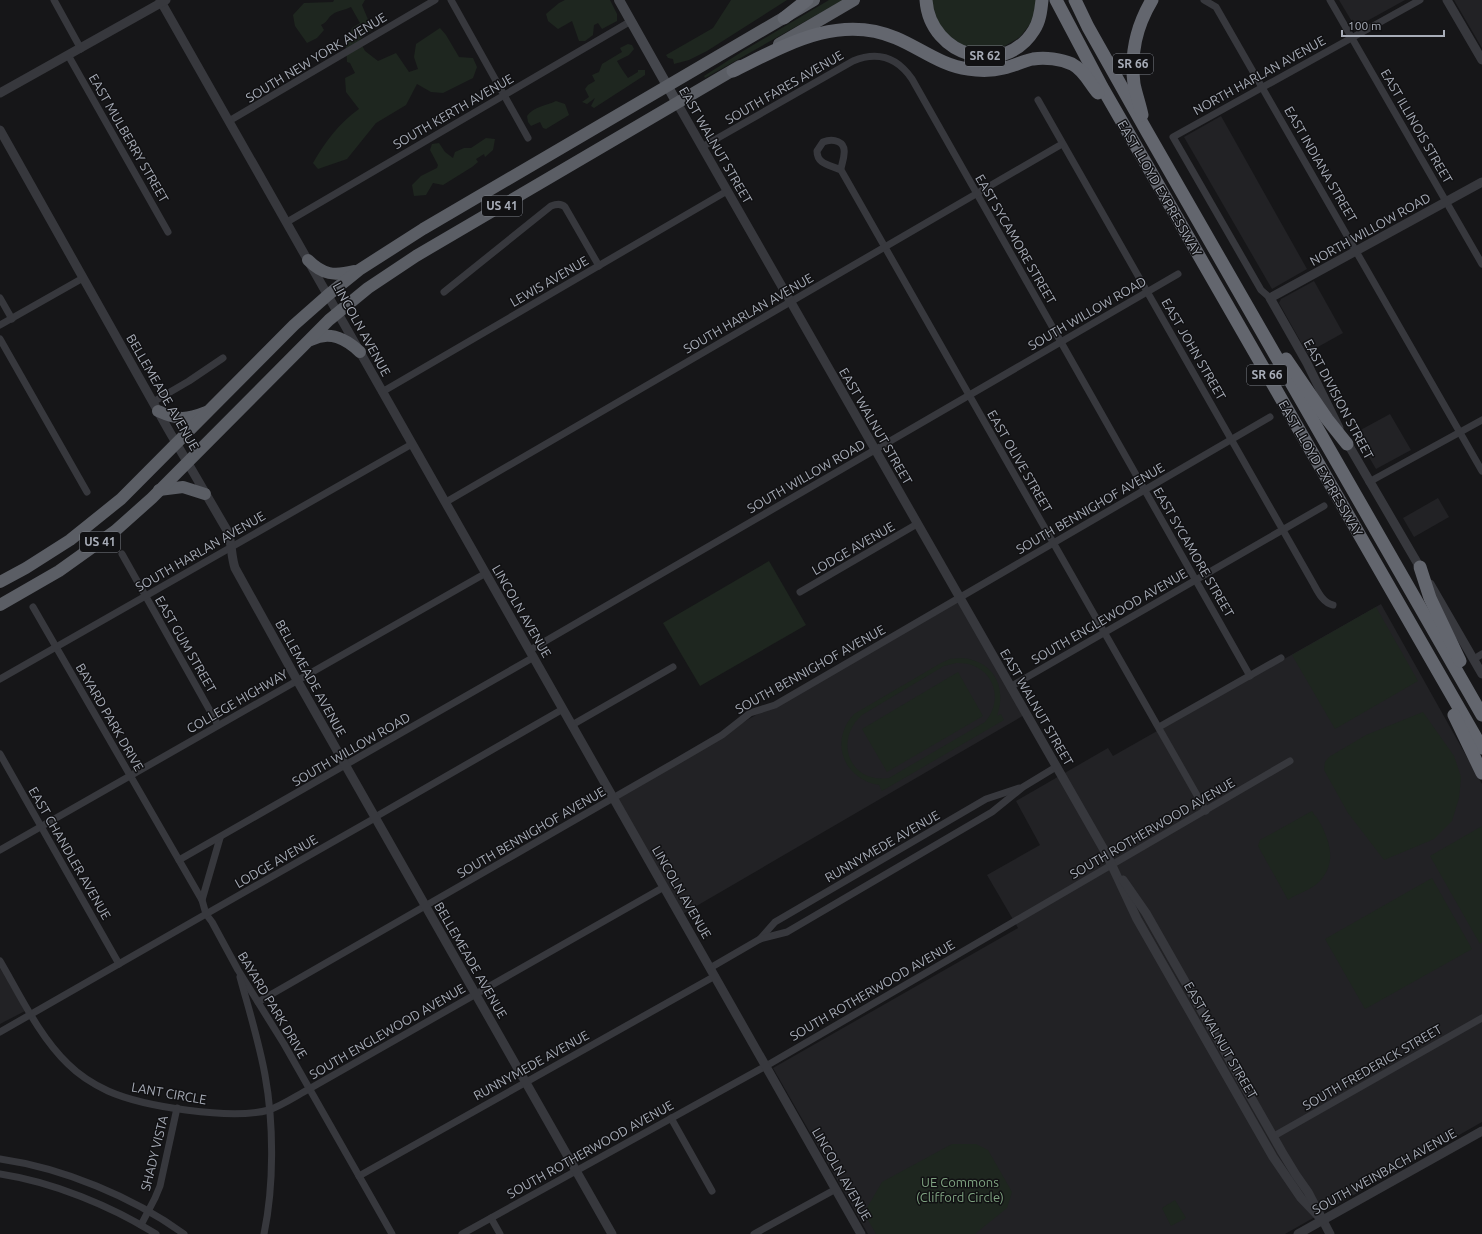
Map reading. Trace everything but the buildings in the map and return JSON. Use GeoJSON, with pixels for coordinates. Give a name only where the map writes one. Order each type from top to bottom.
{"type":"FeatureCollection","features":[{"type":"Feature","properties":{"kind":"highway"},"geometry":{"type":"LineString","coordinates":[[784,18],[807,0]]}},
{"type":"Feature","properties":{"kind":"highway","name":"US 41"},"geometry":{"type":"LineString","coordinates":[[0,582],[48,554],[88,526],[130,491],[294,325],[328,295],[360,270],[423,229],[814,0]]}},
{"type":"Feature","properties":{"kind":"highway","name":"US 41"},"geometry":{"type":"LineString","coordinates":[[0,605],[48,578],[85,554],[115,531],[159,490],[305,344],[338,313],[368,288],[416,256],[854,0]]}},
{"type":"Feature","properties":{"kind":"highway","name":"SR 62"},"geometry":{"type":"LineString","coordinates":[[926,0],[931,22],[946,42],[967,54],[988,56],[1010,51],[1025,41],[1035,29],[1042,0]]}},
{"type":"Feature","properties":{"kind":"highway","name":"EAST LLOYD EXPRESSWAY"},"geometry":{"type":"LineString","coordinates":[[1056,0],[1117,114],[1482,748]]}},
{"type":"Feature","properties":{"kind":"highway","name":"EAST LLOYD EXPRESSWAY"},"geometry":{"type":"LineString","coordinates":[[1075,0],[1088,27],[1146,130],[1482,715]]}},
{"type":"Feature","properties":{"kind":"highway","name":"SR 66"},"geometry":{"type":"LineString","coordinates":[[1146,130],[1134,85],[1133,58],[1137,32],[1142,18],[1152,0]]}},
{"type":"Feature","properties":{"kind":"highway"},"geometry":{"type":"LineString","coordinates":[[733,71],[779,48],[814,34],[844,29],[862,29],[877,31],[897,38],[944,62],[964,69],[980,71],[997,70],[1034,59],[1051,59],[1072,64],[1081,71],[1096,91],[1117,114]]}},
{"type":"Feature","properties":{"kind":"highway"},"geometry":{"type":"LineString","coordinates":[[308,260],[319,269],[334,275],[360,270]]}},
{"type":"Feature","properties":{"kind":"highway"},"geometry":{"type":"LineString","coordinates":[[1261,331],[1288,361],[1327,419],[1347,444]]}},
{"type":"Feature","properties":{"kind":"highway"},"geometry":{"type":"LineString","coordinates":[[305,344],[321,336],[338,336],[346,340],[360,352]]}},
{"type":"Feature","properties":{"kind":"highway"},"geometry":{"type":"LineString","coordinates":[[155,406],[170,417],[184,419],[211,410]]}},
{"type":"Feature","properties":{"kind":"highway"},"geometry":{"type":"LineString","coordinates":[[159,490],[183,487],[205,494]]}},
{"type":"Feature","properties":{"kind":"highway"},"geometry":{"type":"LineString","coordinates":[[1420,567],[1430,598],[1461,662],[1482,715]]}},
{"type":"Feature","properties":{"kind":"highway"},"geometry":{"type":"LineString","coordinates":[[1421,642],[1482,773]]}},
{"type":"Feature","properties":{"kind":"main road","name":"EAST WALNUT STREET"},"geometry":{"type":"LineString","coordinates":[[619,0],[677,104]]}},
{"type":"Feature","properties":{"kind":"street"},"geometry":{"type":"LineString","coordinates":[[54,0],[81,48]]}},
{"type":"Feature","properties":{"kind":"street","name":"SOUTH NEW YORK AVENUE"},"geometry":{"type":"LineString","coordinates":[[229,121],[435,0]]}},
{"type":"Feature","properties":{"kind":"street"},"geometry":{"type":"LineString","coordinates":[[451,0],[528,138]]}},
{"type":"Feature","properties":{"kind":"street","name":"EAST INDIANA STREET"},"geometry":{"type":"LineString","coordinates":[[1204,0],[1216,7],[1482,470]]}},
{"type":"Feature","properties":{"kind":"street","name":"EAST ILLINOIS STREET"},"geometry":{"type":"LineString","coordinates":[[1330,0],[1482,264]]}},
{"type":"Feature","properties":{"kind":"street","name":"NORTH HARLAN AVENUE"},"geometry":{"type":"LineString","coordinates":[[1173,137],[1420,0]]}},
{"type":"Feature","properties":{"kind":"street"},"geometry":{"type":"LineString","coordinates":[[1447,0],[1482,60]]}},
{"type":"Feature","properties":{"kind":"street"},"geometry":{"type":"LineString","coordinates":[[0,92],[163,1]]}},
{"type":"Feature","properties":{"kind":"street","name":"LINCOLN AVENUE"},"geometry":{"type":"LineString","coordinates":[[163,1],[382,392],[446,502],[861,1234]]}},
{"type":"Feature","properties":{"kind":"street","name":"SOUTH KERTH AVENUE"},"geometry":{"type":"LineString","coordinates":[[286,222],[631,20]]}},
{"type":"Feature","properties":{"kind":"street","name":"EAST MULBERRY STREET"},"geometry":{"type":"LineString","coordinates":[[68,55],[168,232]]}},
{"type":"Feature","properties":{"kind":"street","name":"SOUTH FARES AVENUE"},"geometry":{"type":"LineString","coordinates":[[702,147],[853,60],[865,57],[879,57],[893,60],[902,66]]}},
{"type":"Feature","properties":{"kind":"street","name":"EAST SYCAMORE STREET"},"geometry":{"type":"LineString","coordinates":[[902,66],[912,79],[1250,676]]}},
{"type":"Feature","properties":{"kind":"street","name":"EAST JOHN STREET"},"geometry":{"type":"LineString","coordinates":[[1038,100],[1322,598],[1326,603],[1334,606]]}},
{"type":"Feature","properties":{"kind":"street","name":"EAST WALNUT STREET"},"geometry":{"type":"LineString","coordinates":[[677,104],[1112,864],[1146,913],[1296,1175],[1308,1192],[1330,1234]]}},
{"type":"Feature","properties":{"kind":"street","name":"BELLEMEADE AVENUE"},"geometry":{"type":"LineString","coordinates":[[0,130],[155,406],[228,532],[235,568],[297,680],[612,1234]]}},
{"type":"Feature","properties":{"kind":"street","name":"EAST DIVISION STREET"},"geometry":{"type":"LineString","coordinates":[[1173,137],[1261,290],[1270,298],[1307,363],[1347,444],[1369,482],[1420,567],[1478,656],[1482,674]]}},
{"type":"Feature","properties":{"kind":"street"},"geometry":{"type":"LineString","coordinates":[[834,140],[842,144],[844,153],[841,170],[826,165],[818,158],[817,151],[823,142],[834,140]]}},
{"type":"Feature","properties":{"kind":"street","name":"SOUTH HARLAN AVENUE"},"geometry":{"type":"LineString","coordinates":[[446,502],[1062,144]]}},
{"type":"Feature","properties":{"kind":"street","name":"EAST OLIVE STREET"},"geometry":{"type":"LineString","coordinates":[[841,170],[884,248],[1206,811]]}},
{"type":"Feature","properties":{"kind":"street","name":"NORTH WILLOW ROAD"},"geometry":{"type":"LineString","coordinates":[[1270,298],[1482,182]]}},
{"type":"Feature","properties":{"kind":"street","name":"LEWIS AVENUE"},"geometry":{"type":"LineString","coordinates":[[382,392],[727,192]]}},
{"type":"Feature","properties":{"kind":"street"},"geometry":{"type":"LineString","coordinates":[[444,292],[551,206],[560,204],[565,207],[599,266]]}},
{"type":"Feature","properties":{"kind":"street","name":"SOUTH WILLOW ROAD"},"geometry":{"type":"LineString","coordinates":[[179,860],[346,766],[875,450],[1178,274]]}},
{"type":"Feature","properties":{"kind":"street"},"geometry":{"type":"LineString","coordinates":[[0,325],[83,278]]}},
{"type":"Feature","properties":{"kind":"street"},"geometry":{"type":"LineString","coordinates":[[0,298],[12,319]]}},
{"type":"Feature","properties":{"kind":"street"},"geometry":{"type":"LineString","coordinates":[[0,339],[87,492]]}},
{"type":"Feature","properties":{"kind":"street"},"geometry":{"type":"LineString","coordinates":[[155,406],[223,358]]}},
{"type":"Feature","properties":{"kind":"street","name":"SOUTH BENNIGHOF AVENUE"},"geometry":{"type":"LineString","coordinates":[[258,1002],[722,735],[750,713],[775,705],[1270,417]]}},
{"type":"Feature","properties":{"kind":"street"},"geometry":{"type":"LineString","coordinates":[[1369,482],[1482,420]]}},
{"type":"Feature","properties":{"kind":"street","name":"SOUTH HARLAN AVENUE"},"geometry":{"type":"LineString","coordinates":[[0,679],[412,444]]}},
{"type":"Feature","properties":{"kind":"street","name":"SOUTH ENGLEWOOD AVENUE"},"geometry":{"type":"LineString","coordinates":[[1010,687],[1324,506]]}},
{"type":"Feature","properties":{"kind":"street","name":"LODGE AVENUE"},"geometry":{"type":"LineString","coordinates":[[800,592],[917,524]]}},
{"type":"Feature","properties":{"kind":"street","name":"EAST GUM STREET"},"geometry":{"type":"LineString","coordinates":[[122,554],[218,725]]}},
{"type":"Feature","properties":{"kind":"street","name":"COLLEGE HIGHWAY"},"geometry":{"type":"LineString","coordinates":[[0,850],[486,573]]}},
{"type":"Feature","properties":{"kind":"street","name":"BAYARD PARK DRIVE"},"geometry":{"type":"LineString","coordinates":[[33,607],[202,900],[206,914],[212,922],[238,970],[309,1089],[392,1234]]}},
{"type":"Feature","properties":{"kind":"street"},"geometry":{"type":"LineString","coordinates":[[1158,727],[1281,658]]}},
{"type":"Feature","properties":{"kind":"street"},"geometry":{"type":"LineString","coordinates":[[572,725],[673,667]]}},
{"type":"Feature","properties":{"kind":"street","name":"LODGE AVENUE"},"geometry":{"type":"LineString","coordinates":[[0,1032],[376,818],[377,816],[563,709]]}},
{"type":"Feature","properties":{"kind":"street","name":"EAST CHANDLER AVENUE"},"geometry":{"type":"LineString","coordinates":[[0,754],[119,964]]}},
{"type":"Feature","properties":{"kind":"street","name":"SOUTH ROTHERWOOD AVENUE"},"geometry":{"type":"LineString","coordinates":[[462,1234],[766,1066],[1290,761]]}},
{"type":"Feature","properties":{"kind":"street","name":"RUNNYMEDE AVENUE"},"geometry":{"type":"LineString","coordinates":[[710,968],[760,939],[787,932],[992,812],[1023,787],[1056,767]]}},
{"type":"Feature","properties":{"kind":"street","name":"RUNNYMEDE AVENUE"},"geometry":{"type":"LineString","coordinates":[[760,939],[776,922],[986,799],[1023,787]]}},
{"type":"Feature","properties":{"kind":"street"},"geometry":{"type":"LineString","coordinates":[[202,900],[220,838]]}},
{"type":"Feature","properties":{"kind":"street","name":"EAST WALNUT STREET"},"geometry":{"type":"LineString","coordinates":[[1112,864],[1137,919],[1273,1157],[1301,1198],[1322,1220]]}},
{"type":"Feature","properties":{"kind":"street","name":"SOUTH ENGLEWOOD AVENUE"},"geometry":{"type":"LineString","coordinates":[[309,1089],[664,887]]}},
{"type":"Feature","properties":{"kind":"street","name":"LANT CIRCLE"},"geometry":{"type":"LineString","coordinates":[[0,961],[45,1037],[61,1057],[84,1078],[100,1087],[120,1095],[145,1102],[177,1108],[230,1114],[269,1109],[309,1089]]}},
{"type":"Feature","properties":{"kind":"street"},"geometry":{"type":"LineString","coordinates":[[238,970],[257,1036],[266,1076],[272,1138],[272,1162],[268,1212],[264,1234]]}},
{"type":"Feature","properties":{"kind":"street","name":"RUNNYMEDE AVENUE"},"geometry":{"type":"LineString","coordinates":[[359,1176],[715,976]]}},
{"type":"Feature","properties":{"kind":"street","name":"SOUTH FREDERICK STREET"},"geometry":{"type":"LineString","coordinates":[[1274,1136],[1482,1018]]}},
{"type":"Feature","properties":{"kind":"street","name":"SHADY VISTA"},"geometry":{"type":"LineString","coordinates":[[141,1225],[160,1186],[177,1108]]}},
{"type":"Feature","properties":{"kind":"street"},"geometry":{"type":"LineString","coordinates":[[671,1118],[712,1191]]}},
{"type":"Feature","properties":{"kind":"street","name":"SOUTH WEINBACH AVENUE"},"geometry":{"type":"LineString","coordinates":[[1298,1234],[1482,1131]]}},
{"type":"Feature","properties":{"kind":"street"},"geometry":{"type":"LineString","coordinates":[[0,1159],[47,1169],[83,1181],[149,1211],[184,1234]]}},
{"type":"Feature","properties":{"kind":"street"},"geometry":{"type":"LineString","coordinates":[[0,1174],[43,1184],[78,1196],[141,1225],[156,1234]]}},
{"type":"Feature","properties":{"kind":"street"},"geometry":{"type":"LineString","coordinates":[[754,1234],[836,1189]]}},
{"type":"Feature","properties":{"kind":"street"},"geometry":{"type":"LineString","coordinates":[[491,1218],[500,1234]]}},
{"type":"Feature","properties":{"kind":"shaded area"},"geometry":{"type":"Polygon","coordinates":[[[1339,0],[1405,0],[1358,26],[1354,25],[1339,0]]]}},
{"type":"Feature","properties":{"kind":"shaded area"},"geometry":{"type":"Polygon","coordinates":[[[1454,0],[1482,0],[1482,48],[1454,0]]]}},
{"type":"Feature","properties":{"kind":"shaded area"},"geometry":{"type":"Polygon","coordinates":[[[1221,116],[1307,269],[1272,289],[1184,137],[1221,116]]]}},
{"type":"Feature","properties":{"kind":"shaded area"},"geometry":{"type":"Polygon","coordinates":[[[1314,281],[1343,333],[1307,353],[1279,303],[1281,299],[1314,281]]]}},
{"type":"Feature","properties":{"kind":"shaded area"},"geometry":{"type":"Polygon","coordinates":[[[1390,414],[1411,450],[1376,469],[1355,433],[1390,414]]]}},
{"type":"Feature","properties":{"kind":"shaded area"},"geometry":{"type":"Polygon","coordinates":[[[1438,498],[1449,517],[1414,537],[1403,518],[1438,498]]]}},
{"type":"Feature","properties":{"kind":"shaded area"},"geometry":{"type":"Polygon","coordinates":[[[959,597],[1026,714],[681,915],[613,798],[959,597]]]}},
{"type":"Feature","properties":{"kind":"shaded area"},"geometry":{"type":"Polygon","coordinates":[[[1381,604],[1482,784],[1482,1122],[1285,1234],[868,1234],[773,1068],[1018,928],[987,875],[1040,845],[1016,801],[1108,748],[1113,756],[1381,604]]]}},
{"type":"Feature","properties":{"kind":"shaded area"},"geometry":{"type":"Polygon","coordinates":[[[0,968],[25,1011],[0,1024],[0,968]]]}},
{"type":"Feature","properties":{"kind":"green space"},"geometry":{"type":"Polygon","coordinates":[[[334,0],[365,0],[362,5],[372,29],[359,40],[365,51],[378,61],[396,53],[409,72],[418,69],[414,57],[416,44],[440,28],[459,57],[473,58],[477,67],[473,78],[443,93],[431,92],[417,84],[406,105],[376,123],[347,159],[318,169],[313,163],[322,148],[345,120],[359,109],[346,92],[345,78],[355,73],[350,63],[347,62],[346,46],[352,28],[360,23],[351,7],[337,12],[331,15],[321,25],[324,30],[317,38],[307,43],[295,26],[293,15],[304,3],[333,2],[334,0]]]}},
{"type":"Feature","properties":{"kind":"green space"},"geometry":{"type":"Polygon","coordinates":[[[565,0],[610,0],[617,14],[617,21],[602,29],[598,23],[594,25],[593,35],[585,41],[579,41],[572,21],[558,29],[548,21],[546,14],[565,0]]]}},
{"type":"Feature","properties":{"kind":"green space"},"geometry":{"type":"Polygon","coordinates":[[[731,0],[787,0],[707,51],[689,60],[674,64],[673,59],[668,58],[666,55],[713,28],[731,0]]]}},
{"type":"Feature","properties":{"kind":"green space"},"geometry":{"type":"Polygon","coordinates":[[[829,0],[843,0],[705,78],[704,76],[743,51],[829,0]]]}},
{"type":"Feature","properties":{"kind":"green space"},"geometry":{"type":"Polygon","coordinates":[[[931,0],[1037,0],[1035,12],[1030,24],[1020,37],[993,51],[966,48],[940,29],[931,0]]]}},
{"type":"Feature","properties":{"kind":"green space"},"geometry":{"type":"Polygon","coordinates":[[[628,44],[632,45],[634,49],[629,55],[617,61],[618,63],[628,78],[638,72],[638,70],[645,70],[645,75],[594,108],[591,106],[595,98],[587,104],[582,102],[589,97],[585,89],[588,85],[595,81],[592,75],[599,72],[602,64],[622,52],[620,48],[628,44]]]}},
{"type":"Feature","properties":{"kind":"green space"},"geometry":{"type":"Polygon","coordinates":[[[556,101],[565,104],[569,115],[546,129],[543,128],[540,122],[531,126],[528,122],[527,116],[533,110],[556,101]]]}},
{"type":"Feature","properties":{"kind":"green space"},"geometry":{"type":"Polygon","coordinates":[[[486,138],[495,139],[493,150],[485,157],[484,154],[476,159],[478,162],[472,167],[443,185],[433,183],[426,195],[414,196],[412,185],[421,176],[437,168],[438,165],[430,150],[432,144],[439,143],[445,152],[453,158],[455,152],[464,148],[471,148],[486,138]]]}},
{"type":"Feature","properties":{"kind":"green space"},"geometry":{"type":"Polygon","coordinates":[[[769,561],[806,625],[700,686],[663,623],[769,561]]]}},
{"type":"Feature","properties":{"kind":"green space"},"geometry":{"type":"Polygon","coordinates":[[[1376,607],[1418,681],[1335,729],[1292,655],[1376,607]]]}},
{"type":"Feature","properties":{"kind":"green space"},"geometry":{"type":"Polygon","coordinates":[[[962,658],[973,660],[990,670],[999,686],[1000,705],[997,716],[1001,714],[1004,720],[882,791],[879,785],[856,775],[849,767],[841,747],[842,736],[846,725],[854,714],[950,659],[962,658]],[[956,663],[944,666],[862,715],[853,725],[848,737],[850,758],[856,768],[864,774],[875,778],[889,778],[985,722],[995,702],[992,682],[986,674],[978,668],[968,664],[956,663]]]}},
{"type":"Feature","properties":{"kind":"green space"},"geometry":{"type":"Polygon","coordinates":[[[958,672],[983,716],[887,772],[862,729],[958,672]]]}},
{"type":"Feature","properties":{"kind":"green space"},"geometry":{"type":"Polygon","coordinates":[[[1423,712],[1454,756],[1461,777],[1459,798],[1452,821],[1434,839],[1384,860],[1348,813],[1324,770],[1325,762],[1329,757],[1366,735],[1423,712]]]}},
{"type":"Feature","properties":{"kind":"green space"},"geometry":{"type":"Polygon","coordinates":[[[1312,811],[1323,829],[1329,844],[1329,866],[1317,884],[1288,900],[1258,846],[1260,840],[1312,811]]]}},
{"type":"Feature","properties":{"kind":"green space"},"geometry":{"type":"Polygon","coordinates":[[[1482,826],[1482,942],[1480,944],[1430,856],[1482,826]]]}},
{"type":"Feature","properties":{"kind":"green space"},"geometry":{"type":"Polygon","coordinates":[[[1432,878],[1472,949],[1365,1009],[1325,939],[1432,878]]]}},
{"type":"Feature","properties":{"kind":"green space","name":"UE Commons (Clifford Circle)"},"geometry":{"type":"Polygon","coordinates":[[[952,1144],[976,1144],[988,1150],[1012,1192],[1007,1208],[975,1234],[876,1234],[864,1213],[882,1182],[952,1144]]]}},
{"type":"Feature","properties":{"kind":"green space"},"geometry":{"type":"Polygon","coordinates":[[[1175,1200],[1186,1218],[1171,1226],[1162,1208],[1175,1200]]]}}]}
